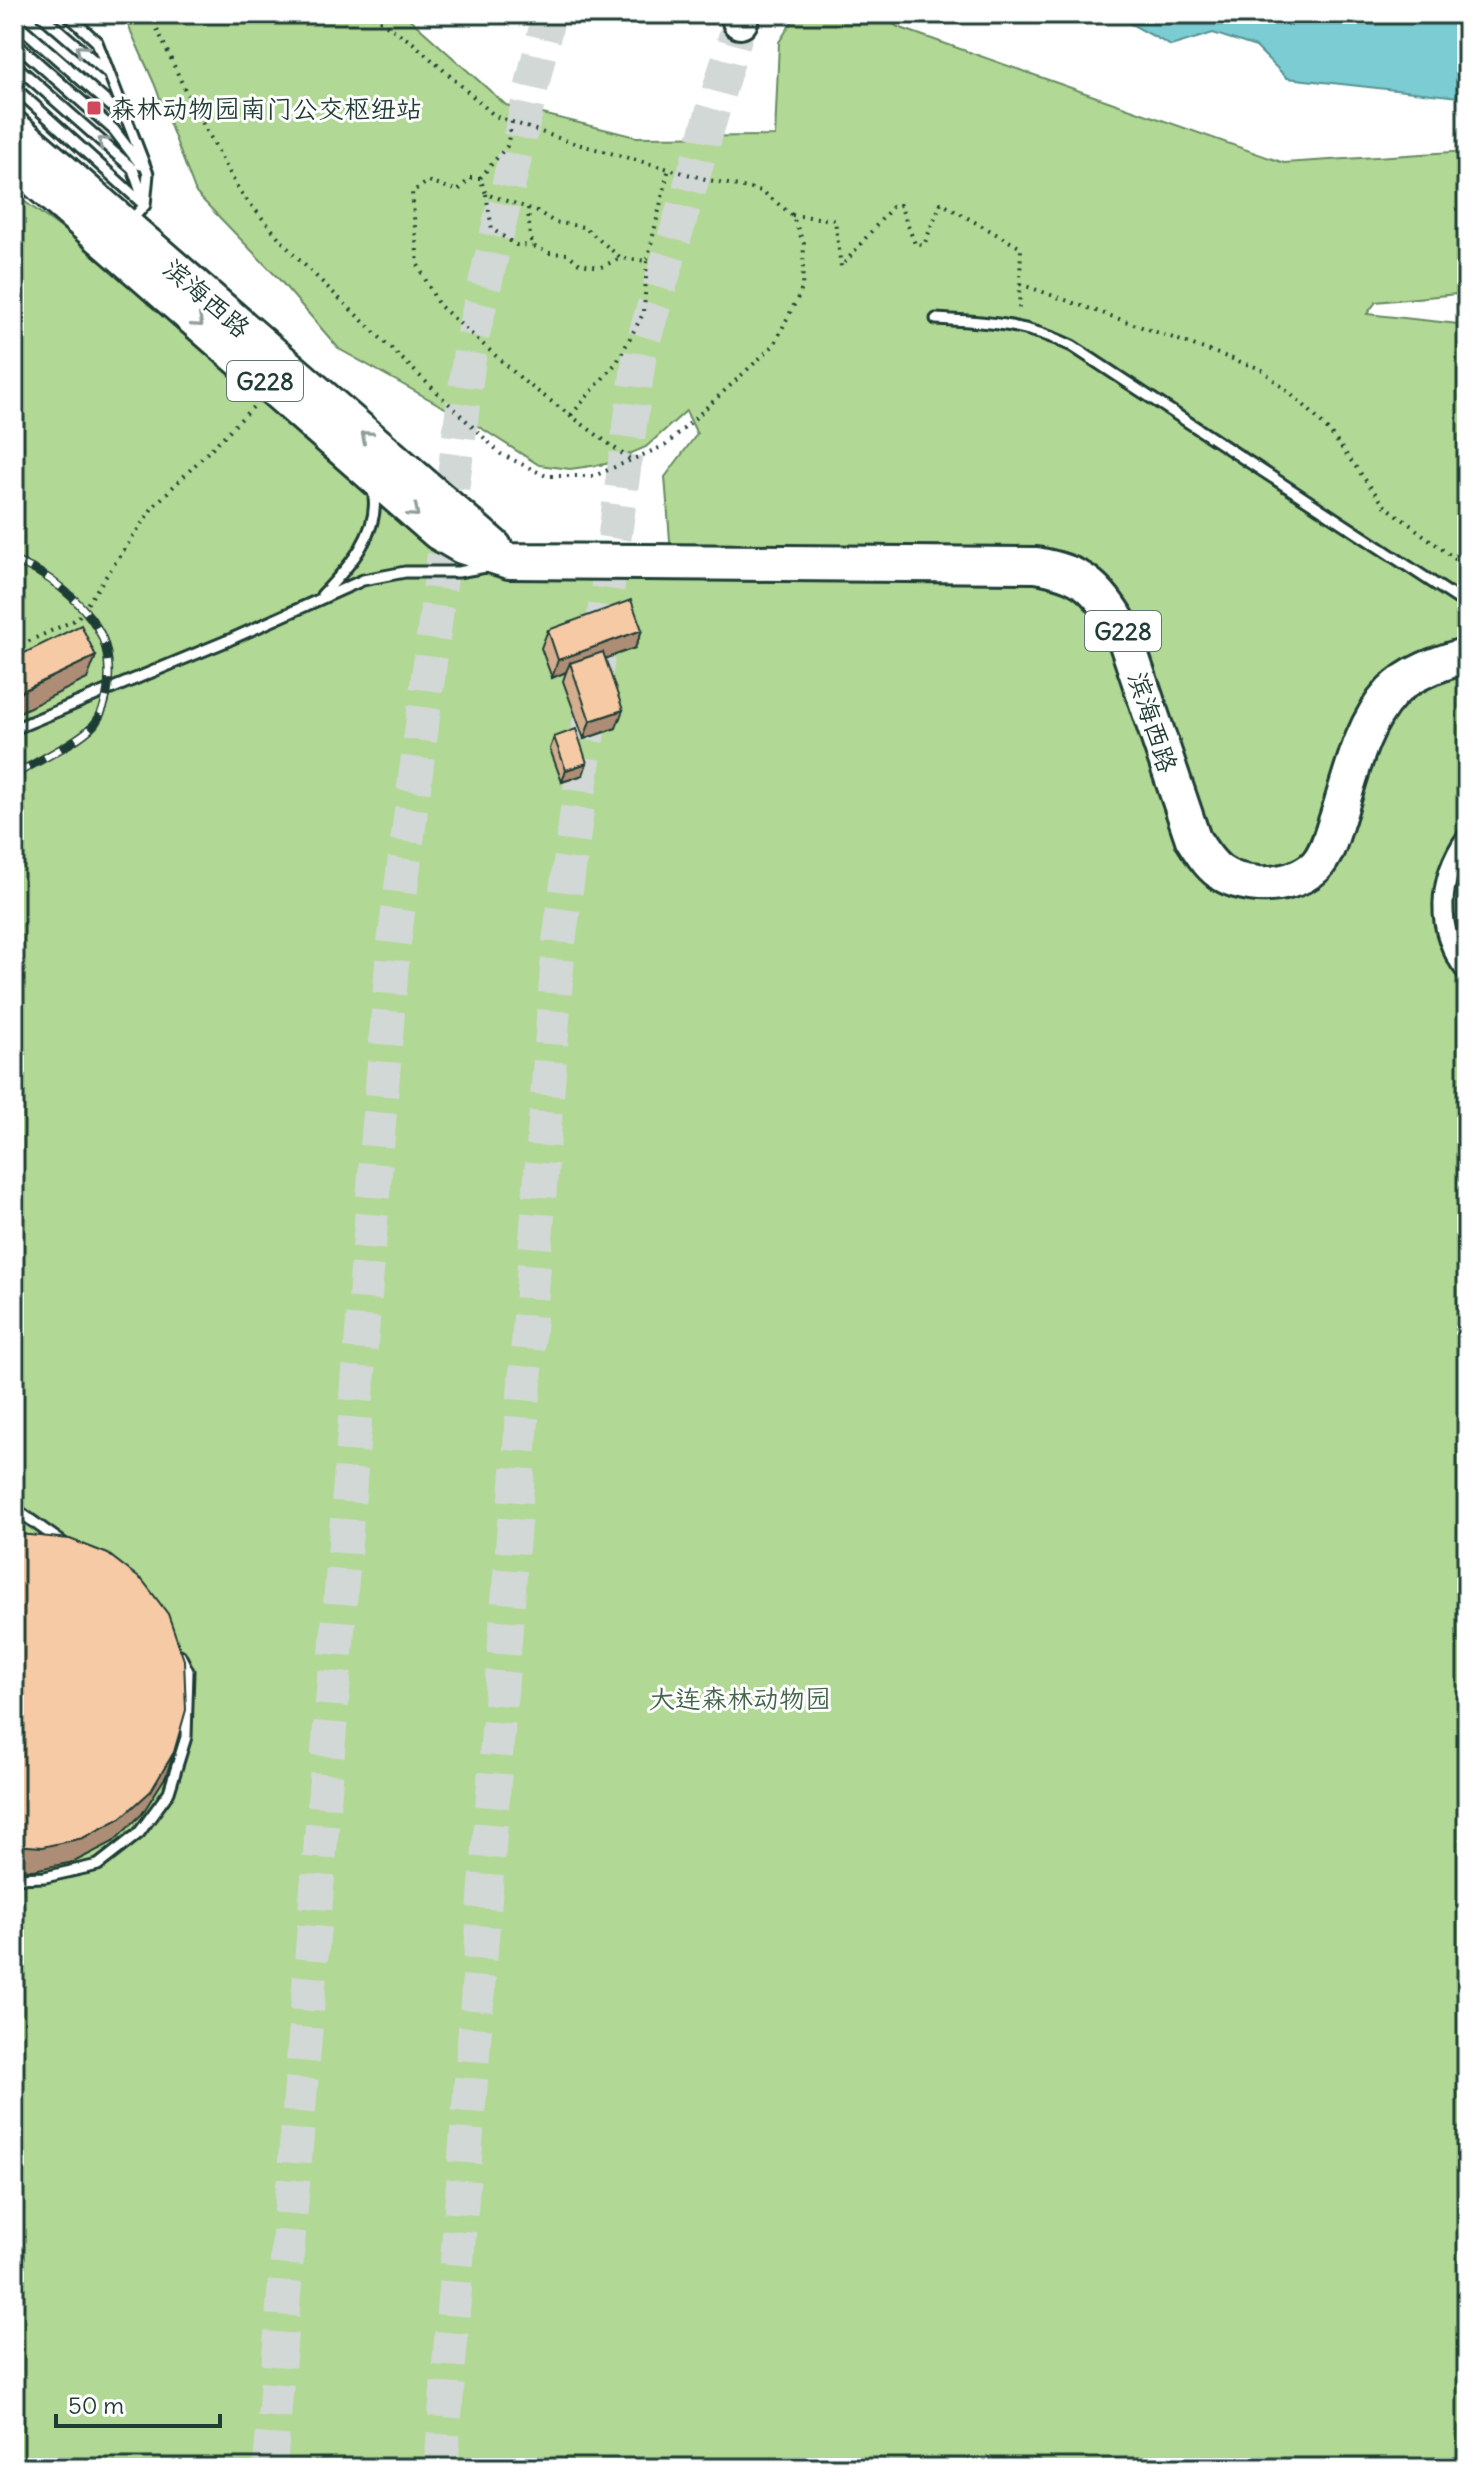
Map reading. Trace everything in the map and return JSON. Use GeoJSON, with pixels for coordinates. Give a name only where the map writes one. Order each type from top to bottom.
{"type":"FeatureCollection","features":[{"type":"Feature","properties":{"kind":"highway","name":"滨海西路"},"geometry":{"type":"LineString","coordinates":[[14,129],[509,561]]}},
{"type":"Feature","properties":{"kind":"highway","name":"滨海西路"},"geometry":{"type":"LineString","coordinates":[[14,161],[127,225],[273,388],[438,532],[462,546],[509,561],[1036,565],[1064,570],[1087,582],[1106,601],[1121,626],[1193,839],[1207,861],[1222,876],[1241,883],[1287,882],[1305,875],[1318,863],[1328,847],[1364,738],[1377,712],[1392,692],[1412,677],[1467,655]]}},
{"type":"Feature","properties":{"kind":"street"},"geometry":{"type":"LineString","coordinates":[[1467,837],[1458,849],[1443,892],[1443,918],[1448,942],[1467,972]]}},
{"type":"Feature","properties":{"kind":"lane"},"geometry":{"type":"LineString","coordinates":[[40,14],[109,74]]}},
{"type":"Feature","properties":{"kind":"lane"},"geometry":{"type":"LineString","coordinates":[[67,14],[97,42],[148,174],[127,225]]}},
{"type":"Feature","properties":{"kind":"lane"},"geometry":{"type":"LineString","coordinates":[[14,21],[128,121]]}},
{"type":"Feature","properties":{"kind":"lane"},"geometry":{"type":"LineString","coordinates":[[14,42],[114,130],[148,174]]}},
{"type":"Feature","properties":{"kind":"lane"},"geometry":{"type":"LineString","coordinates":[[14,64],[133,169],[127,225]]}},
{"type":"Feature","properties":{"kind":"lane"},"geometry":{"type":"LineString","coordinates":[[14,87],[127,225]]}},
{"type":"Feature","properties":{"kind":"lane"},"geometry":{"type":"LineString","coordinates":[[936,319],[1017,327],[1045,333],[1072,346],[1467,605]]}},
{"type":"Feature","properties":{"kind":"lane"},"geometry":{"type":"LineString","coordinates":[[317,600],[344,573],[363,546],[372,521],[375,498],[369,472]]}},
{"type":"Feature","properties":{"kind":"lane"},"geometry":{"type":"LineString","coordinates":[[14,729],[229,640],[363,580],[405,572],[458,572],[509,561]]}},
{"type":"Feature","properties":{"kind":"lane"},"geometry":{"type":"LineString","coordinates":[[14,1508],[77,1552]]}},
{"type":"Feature","properties":{"kind":"lane"},"geometry":{"type":"LineString","coordinates":[[14,1878],[45,1877],[98,1865],[139,1833],[169,1792],[186,1737],[188,1671],[175,1644]]}},
{"type":"Feature","properties":{"kind":"path"},"geometry":{"type":"LineString","coordinates":[[153,14],[187,94],[240,192],[292,253],[501,454],[546,476],[594,476],[666,445],[774,345],[802,289],[804,244],[792,215],[762,191],[570,142],[495,116],[413,43],[370,14]]}},
{"type":"Feature","properties":{"kind":"path"},"geometry":{"type":"LineString","coordinates":[[512,122],[507,146],[480,178],[470,178],[458,191],[429,181],[412,192],[418,265],[438,304],[525,382],[631,460]]}},
{"type":"Feature","properties":{"kind":"path"},"geometry":{"type":"LineString","coordinates":[[571,416],[617,362],[644,312],[647,261],[669,168]]}},
{"type":"Feature","properties":{"kind":"path"},"geometry":{"type":"LineString","coordinates":[[480,178],[492,229],[516,245],[568,254],[580,264],[601,267],[621,258],[647,261]]}},
{"type":"Feature","properties":{"kind":"path"},"geometry":{"type":"LineString","coordinates":[[486,194],[537,211],[554,222],[584,227],[621,258]]}},
{"type":"Feature","properties":{"kind":"path"},"geometry":{"type":"LineString","coordinates":[[792,215],[835,220],[841,267],[892,207],[900,205],[915,244],[924,245],[941,203],[1021,248],[1017,327]]}},
{"type":"Feature","properties":{"kind":"path"},"geometry":{"type":"LineString","coordinates":[[528,208],[533,246]]}},
{"type":"Feature","properties":{"kind":"path"},"geometry":{"type":"LineString","coordinates":[[1020,284],[1261,369],[1329,431],[1384,505],[1467,568]]}},
{"type":"Feature","properties":{"kind":"path"},"geometry":{"type":"LineString","coordinates":[[14,648],[77,619],[153,507],[273,388]]}},
{"type":"Feature","properties":{"kind":"green space","name":"大连森林动物园"},"geometry":{"type":"Polygon","coordinates":[[[123,14],[404,14],[506,105],[636,137],[775,136],[779,42],[797,14],[879,14],[898,27],[1284,163],[1467,151],[1467,293],[1376,302],[1367,314],[1467,325],[1467,2468],[14,2468],[14,194],[540,573],[673,578],[665,477],[697,434],[686,411],[646,447],[606,464],[570,469],[539,465],[481,428],[339,349],[278,278],[196,193],[154,83],[123,14]]]}},
{"type":"Feature","properties":{"kind":"water"},"geometry":{"type":"Polygon","coordinates":[[[1113,14],[1467,14],[1467,98],[1287,78],[1256,47],[1213,33],[1171,46],[1113,14]]]}},
{"type":"Feature","properties":{"kind":"building"},"geometry":{"type":"Polygon","coordinates":[[[631,600],[642,630],[558,660],[548,630],[631,600]]]}},
{"type":"Feature","properties":{"kind":"building"},"geometry":{"type":"Polygon","coordinates":[[[81,625],[96,656],[14,695],[14,658],[81,625]]]}},
{"type":"Feature","properties":{"kind":"building"},"geometry":{"type":"Polygon","coordinates":[[[603,652],[623,710],[590,721],[570,663],[603,652]]]}},
{"type":"Feature","properties":{"kind":"building"},"geometry":{"type":"Polygon","coordinates":[[[576,729],[587,763],[566,770],[554,737],[576,729]]]}},
{"type":"Feature","properties":{"kind":"building"},"geometry":{"type":"Polygon","coordinates":[[[14,1535],[70,1539],[108,1554],[143,1581],[168,1614],[184,1660],[186,1710],[174,1752],[151,1791],[121,1818],[83,1838],[42,1847],[14,1845],[14,1535]]]}},
{"type":"Feature","properties":{"kind":"tunnel"},"geometry":{"type":"LineString","coordinates":[[270,2468],[393,951],[471,343],[549,14]]}},
{"type":"Feature","properties":{"kind":"tunnel"},"geometry":{"type":"LineString","coordinates":[[441,2468],[559,942],[640,352],[740,21]]}},
{"type":"Feature","properties":{"kind":"railway"},"geometry":{"type":"LineString","coordinates":[[14,561],[50,579],[91,618],[103,639],[109,676],[105,701],[96,722],[70,743],[14,775]]}},
{"type":"Feature","properties":{"kind":"place","name":"森林动物园南门公交枢纽站"},"geometry":{"type":"Point","coordinates":[94,108]}}]}
